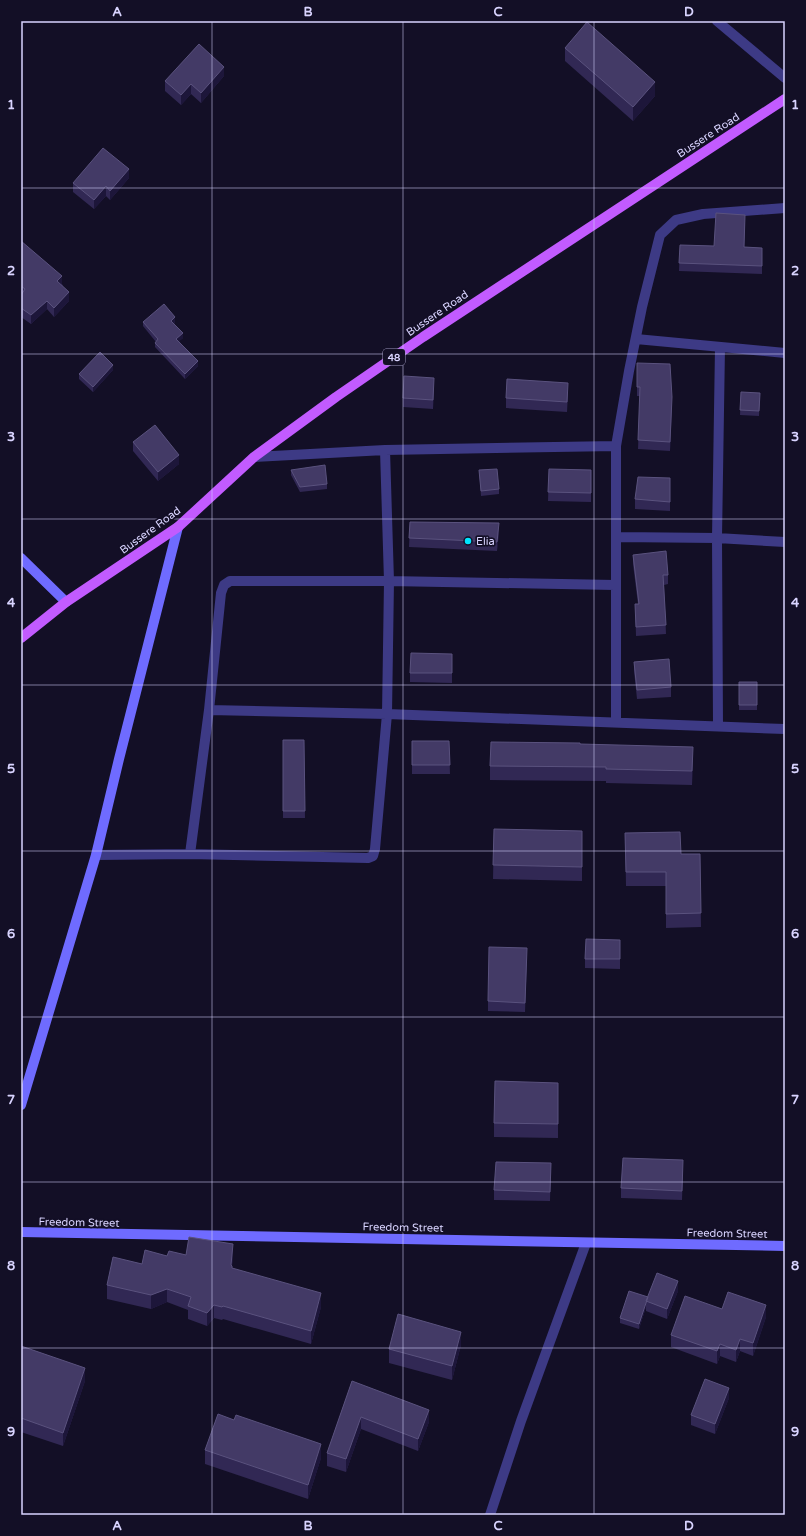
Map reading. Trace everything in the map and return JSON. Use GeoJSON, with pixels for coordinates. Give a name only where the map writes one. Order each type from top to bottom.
{"type":"FeatureCollection","features":[{"type":"Feature","properties":{"kind":"main road","name":"Bussere Road"},"geometry":{"type":"LineString","coordinates":[[21,638],[66,602],[178,527],[254,457],[336,397],[423,337],[785,99]]}},
{"type":"Feature","properties":{"kind":"street"},"geometry":{"type":"LineString","coordinates":[[717,21],[785,78]]}},
{"type":"Feature","properties":{"kind":"street"},"geometry":{"type":"LineString","coordinates":[[616,722],[616,446],[636,339],[660,235],[676,220],[702,214],[785,208]]}},
{"type":"Feature","properties":{"kind":"street"},"geometry":{"type":"LineString","coordinates":[[636,339],[785,353]]}},
{"type":"Feature","properties":{"kind":"street"},"geometry":{"type":"LineString","coordinates":[[718,726],[717,538],[720,347]]}},
{"type":"Feature","properties":{"kind":"street"},"geometry":{"type":"LineString","coordinates":[[254,457],[385,450],[616,446]]}},
{"type":"Feature","properties":{"kind":"street"},"geometry":{"type":"LineString","coordinates":[[96,855],[190,854],[368,858],[373,856],[375,849],[387,714],[389,581],[385,450]]}},
{"type":"Feature","properties":{"kind":"street"},"geometry":{"type":"LineString","coordinates":[[21,1104],[96,855],[119,758],[178,527]]}},
{"type":"Feature","properties":{"kind":"street"},"geometry":{"type":"LineString","coordinates":[[617,537],[717,538],[785,542]]}},
{"type":"Feature","properties":{"kind":"street"},"geometry":{"type":"LineString","coordinates":[[21,558],[66,602]]}},
{"type":"Feature","properties":{"kind":"street"},"geometry":{"type":"LineString","coordinates":[[190,854],[209,710],[221,593],[224,586],[230,581],[389,581],[616,585]]}},
{"type":"Feature","properties":{"kind":"street"},"geometry":{"type":"LineString","coordinates":[[209,710],[387,714],[785,729]]}},
{"type":"Feature","properties":{"kind":"street","name":"Freedom Street"},"geometry":{"type":"LineString","coordinates":[[21,1232],[785,1246]]}},
{"type":"Feature","properties":{"kind":"street"},"geometry":{"type":"LineString","coordinates":[[490,1515],[521,1421],[586,1243]]}},
{"type":"Feature","properties":{"kind":"building"},"geometry":{"type":"Polygon","coordinates":[[[587,22],[655,82],[633,107],[565,48],[587,22]]]}},
{"type":"Feature","properties":{"kind":"building"},"geometry":{"type":"Polygon","coordinates":[[[199,44],[224,67],[201,93],[191,84],[181,95],[165,81],[199,44]]]}},
{"type":"Feature","properties":{"kind":"building"},"geometry":{"type":"Polygon","coordinates":[[[103,148],[129,169],[110,191],[106,186],[94,200],[73,183],[103,148]]]}},
{"type":"Feature","properties":{"kind":"building"},"geometry":{"type":"Polygon","coordinates":[[[716,213],[745,215],[744,247],[762,248],[762,266],[679,263],[680,245],[714,246],[716,213]]]}},
{"type":"Feature","properties":{"kind":"building"},"geometry":{"type":"Polygon","coordinates":[[[21,241],[62,276],[57,281],[69,292],[54,308],[47,301],[31,315],[21,308],[21,295],[25,289],[21,286],[21,241]]]}},
{"type":"Feature","properties":{"kind":"building"},"geometry":{"type":"Polygon","coordinates":[[[164,304],[175,317],[171,321],[183,333],[176,339],[198,361],[185,374],[155,343],[158,339],[143,322],[164,304]]]}},
{"type":"Feature","properties":{"kind":"building"},"geometry":{"type":"Polygon","coordinates":[[[100,352],[113,365],[93,387],[79,374],[100,352]]]}},
{"type":"Feature","properties":{"kind":"building"},"geometry":{"type":"Polygon","coordinates":[[[637,363],[670,364],[672,397],[670,442],[638,440],[640,387],[637,387],[637,363]]]}},
{"type":"Feature","properties":{"kind":"building"},"geometry":{"type":"Polygon","coordinates":[[[404,376],[434,378],[433,400],[403,398],[404,376]]]}},
{"type":"Feature","properties":{"kind":"building"},"geometry":{"type":"Polygon","coordinates":[[[507,379],[568,383],[567,402],[506,398],[507,379]]]}},
{"type":"Feature","properties":{"kind":"building"},"geometry":{"type":"Polygon","coordinates":[[[741,392],[760,393],[759,411],[740,410],[741,392]]]}},
{"type":"Feature","properties":{"kind":"building"},"geometry":{"type":"Polygon","coordinates":[[[155,425],[179,455],[158,472],[133,442],[155,425]]]}},
{"type":"Feature","properties":{"kind":"building"},"geometry":{"type":"Polygon","coordinates":[[[325,465],[327,484],[300,487],[291,470],[325,465]]]}},
{"type":"Feature","properties":{"kind":"building"},"geometry":{"type":"Polygon","coordinates":[[[497,469],[499,489],[481,491],[479,470],[497,469]]]}},
{"type":"Feature","properties":{"kind":"building"},"geometry":{"type":"Polygon","coordinates":[[[549,469],[591,470],[591,493],[548,492],[549,469]]]}},
{"type":"Feature","properties":{"kind":"building"},"geometry":{"type":"Polygon","coordinates":[[[638,477],[670,478],[670,502],[635,499],[638,477]]]}},
{"type":"Feature","properties":{"kind":"building"},"geometry":{"type":"Polygon","coordinates":[[[410,522],[499,523],[497,542],[409,538],[410,522]]]}},
{"type":"Feature","properties":{"kind":"building"},"geometry":{"type":"Polygon","coordinates":[[[666,551],[668,575],[663,575],[666,625],[636,627],[635,604],[639,604],[633,555],[666,551]]]}},
{"type":"Feature","properties":{"kind":"building"},"geometry":{"type":"Polygon","coordinates":[[[411,653],[452,654],[452,673],[410,673],[411,653]]]}},
{"type":"Feature","properties":{"kind":"building"},"geometry":{"type":"Polygon","coordinates":[[[669,659],[671,687],[637,690],[634,662],[669,659]]]}},
{"type":"Feature","properties":{"kind":"building"},"geometry":{"type":"Polygon","coordinates":[[[739,682],[757,682],[757,705],[739,705],[739,682]]]}},
{"type":"Feature","properties":{"kind":"building"},"geometry":{"type":"Polygon","coordinates":[[[283,740],[304,740],[305,811],[283,811],[283,740]]]}},
{"type":"Feature","properties":{"kind":"building"},"geometry":{"type":"Polygon","coordinates":[[[412,741],[449,741],[450,765],[412,765],[412,741]]]}},
{"type":"Feature","properties":{"kind":"building"},"geometry":{"type":"Polygon","coordinates":[[[491,742],[580,743],[693,747],[692,771],[606,769],[606,767],[490,766],[491,742]]]}},
{"type":"Feature","properties":{"kind":"building"},"geometry":{"type":"Polygon","coordinates":[[[494,829],[582,831],[582,867],[493,865],[494,829]]]}},
{"type":"Feature","properties":{"kind":"building"},"geometry":{"type":"Polygon","coordinates":[[[680,832],[681,854],[700,854],[701,913],[666,914],[666,872],[626,872],[625,833],[680,832]]]}},
{"type":"Feature","properties":{"kind":"building"},"geometry":{"type":"Polygon","coordinates":[[[586,939],[620,940],[620,959],[585,959],[586,939]]]}},
{"type":"Feature","properties":{"kind":"building"},"geometry":{"type":"Polygon","coordinates":[[[489,947],[527,948],[525,1003],[488,1001],[489,947]]]}},
{"type":"Feature","properties":{"kind":"building"},"geometry":{"type":"Polygon","coordinates":[[[495,1081],[558,1083],[558,1124],[494,1123],[495,1081]]]}},
{"type":"Feature","properties":{"kind":"building"},"geometry":{"type":"Polygon","coordinates":[[[623,1158],[683,1160],[682,1191],[621,1188],[623,1158]]]}},
{"type":"Feature","properties":{"kind":"building"},"geometry":{"type":"Polygon","coordinates":[[[496,1162],[551,1163],[550,1192],[494,1190],[496,1162]]]}},
{"type":"Feature","properties":{"kind":"building"},"geometry":{"type":"Polygon","coordinates":[[[189,1237],[233,1244],[232,1268],[321,1293],[311,1331],[223,1306],[214,1305],[207,1313],[188,1306],[191,1297],[167,1289],[151,1295],[107,1285],[113,1257],[142,1264],[145,1250],[167,1256],[169,1251],[186,1255],[189,1237]]]}},
{"type":"Feature","properties":{"kind":"building"},"geometry":{"type":"Polygon","coordinates":[[[657,1273],[678,1281],[667,1309],[646,1301],[657,1273]]]}},
{"type":"Feature","properties":{"kind":"building"},"geometry":{"type":"Polygon","coordinates":[[[629,1291],[648,1297],[639,1324],[620,1318],[629,1291]]]}},
{"type":"Feature","properties":{"kind":"building"},"geometry":{"type":"Polygon","coordinates":[[[728,1292],[766,1305],[753,1343],[740,1339],[736,1350],[720,1344],[717,1351],[671,1335],[685,1296],[722,1309],[728,1292]]]}},
{"type":"Feature","properties":{"kind":"building"},"geometry":{"type":"Polygon","coordinates":[[[398,1314],[461,1332],[452,1366],[389,1349],[398,1314]]]}},
{"type":"Feature","properties":{"kind":"building"},"geometry":{"type":"Polygon","coordinates":[[[21,1346],[85,1368],[63,1433],[21,1418],[21,1346]]]}},
{"type":"Feature","properties":{"kind":"building"},"geometry":{"type":"Polygon","coordinates":[[[705,1379],[729,1388],[715,1424],[691,1415],[705,1379]]]}},
{"type":"Feature","properties":{"kind":"building"},"geometry":{"type":"Polygon","coordinates":[[[352,1381],[429,1410],[418,1439],[361,1417],[346,1459],[327,1453],[352,1381]]]}},
{"type":"Feature","properties":{"kind":"building"},"geometry":{"type":"Polygon","coordinates":[[[218,1414],[234,1420],[236,1415],[321,1444],[308,1485],[205,1450],[218,1414]]]}},
{"type":"Feature","properties":{"kind":"place","name":"Elia"},"geometry":{"type":"Point","coordinates":[468,541]}}]}
